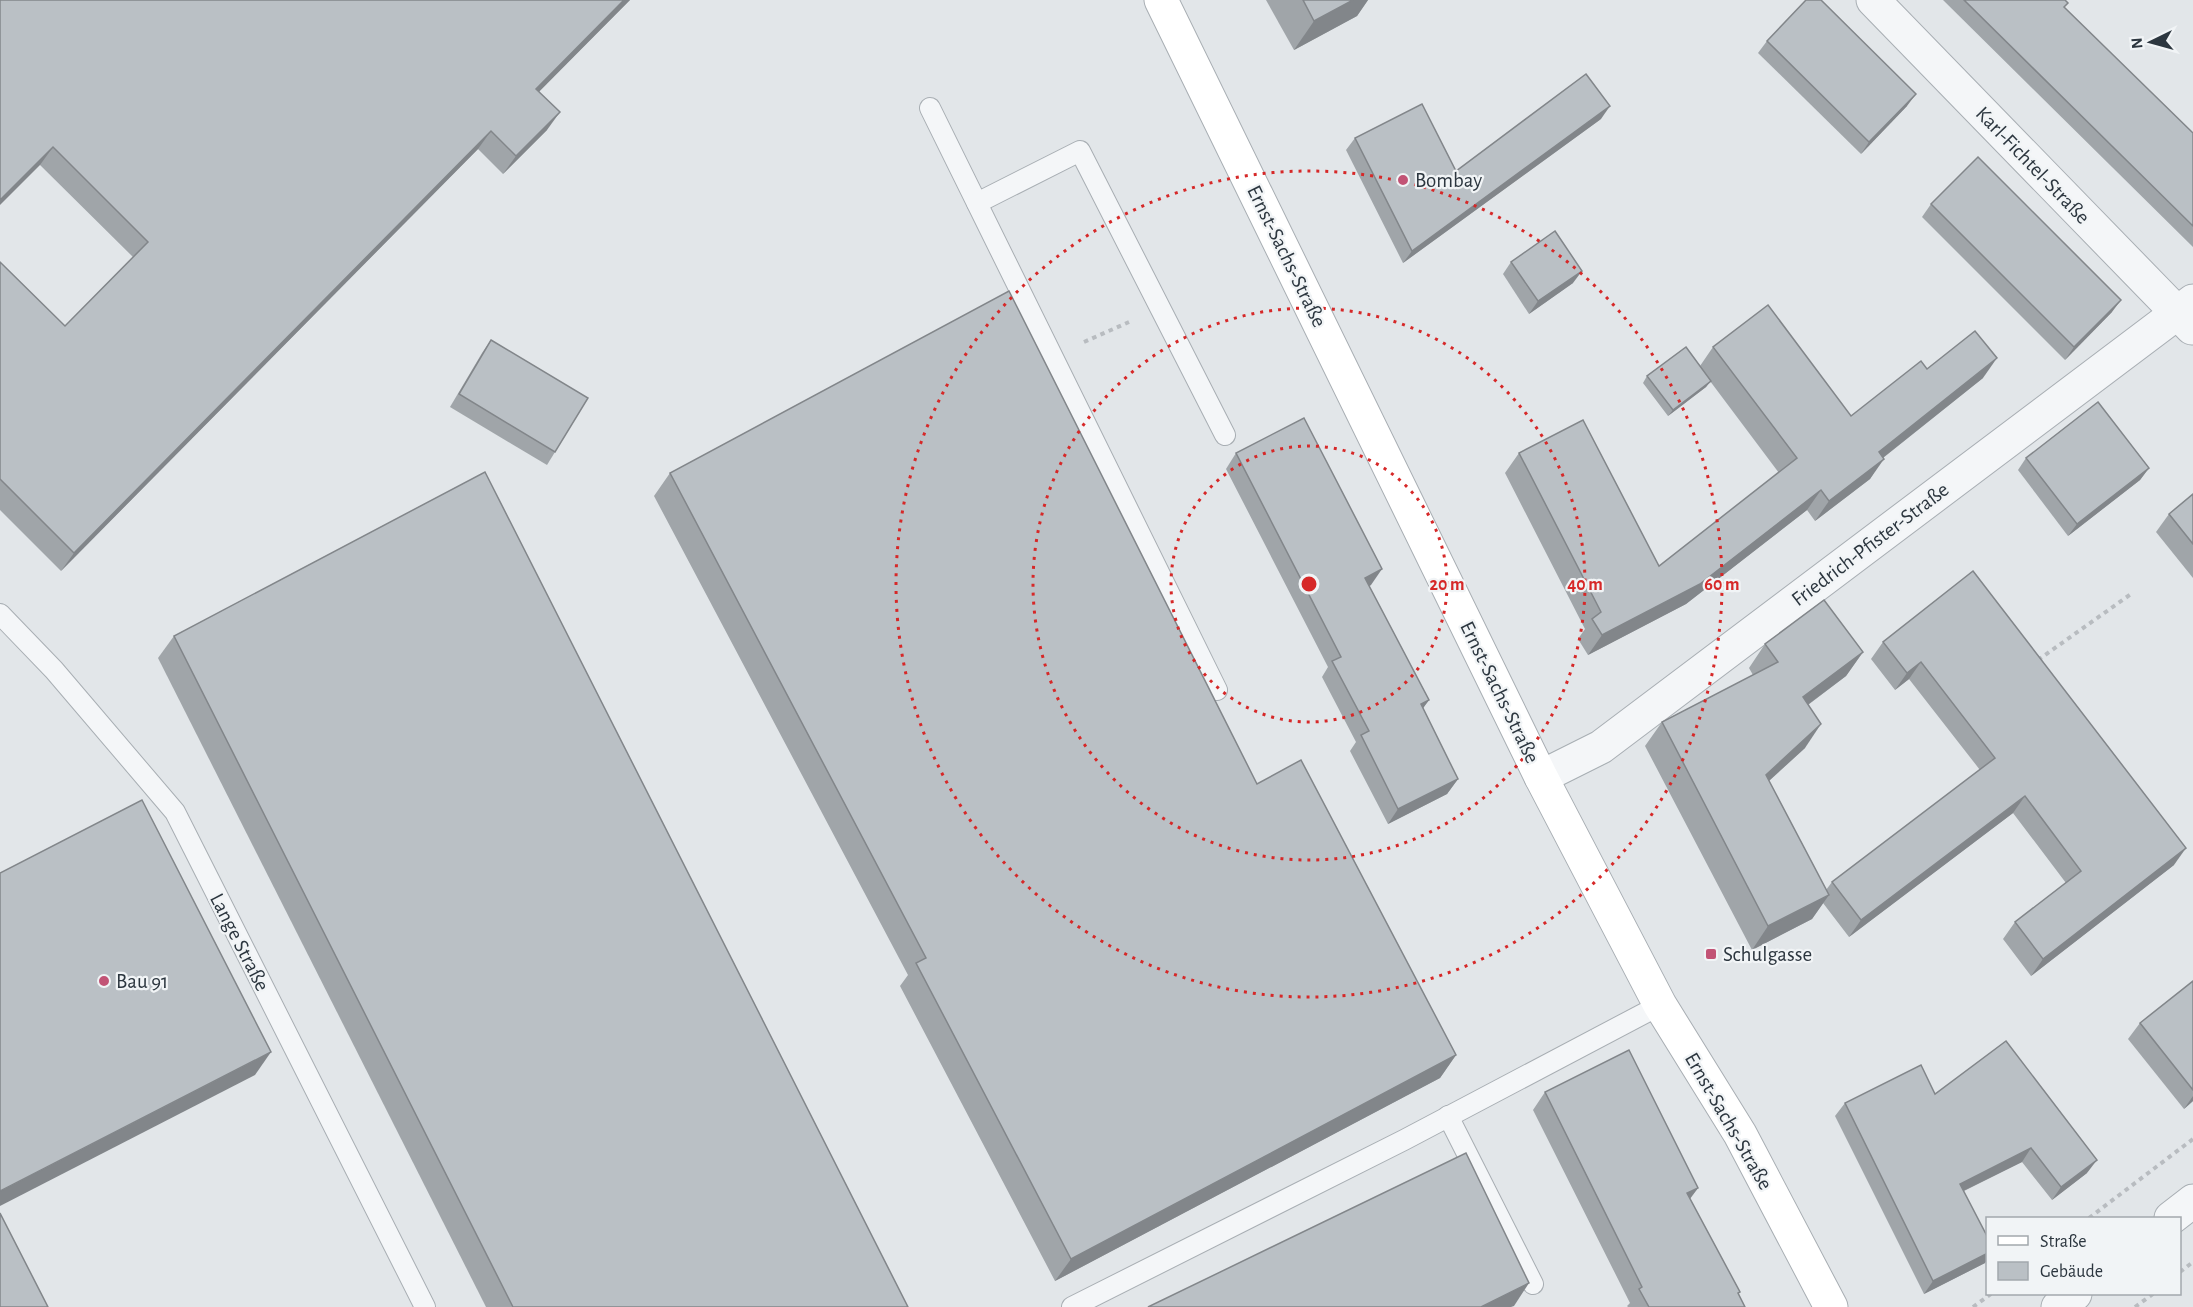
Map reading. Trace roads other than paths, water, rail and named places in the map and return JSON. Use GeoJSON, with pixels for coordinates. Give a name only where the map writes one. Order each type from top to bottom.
{"type":"FeatureCollection","features":[{"type":"Feature","properties":{"kind":"main road","name":"Ernst-Sachs-Straße"},"geometry":{"type":"LineString","coordinates":[[1161,0],[1541,777],[1660,1005],[1740,1134],[1832,1307]]}},
{"type":"Feature","properties":{"kind":"street","name":"Karl-Fichtel-Straße"},"geometry":{"type":"LineString","coordinates":[[1873,0],[2188,315]]}},
{"type":"Feature","properties":{"kind":"street","name":"Friedrich-Pfister-Straße"},"geometry":{"type":"LineString","coordinates":[[1541,777],[1601,747],[2188,315]]}},
{"type":"Feature","properties":{"kind":"street"},"geometry":{"type":"LineString","coordinates":[[2171,1217],[2193,1201]]}},
{"type":"Feature","properties":{"kind":"street"},"geometry":{"type":"LineString","coordinates":[[2058,1307],[2073,1295]]}},
{"type":"Feature","properties":{"kind":"lane"},"geometry":{"type":"LineString","coordinates":[[930,108],[1217,690]]}},
{"type":"Feature","properties":{"kind":"lane"},"geometry":{"type":"LineString","coordinates":[[977,203],[1080,151],[1225,435]]}},
{"type":"Feature","properties":{"kind":"lane","name":"Lange Straße"},"geometry":{"type":"LineString","coordinates":[[0,614],[54,670],[175,812],[424,1307]]}},
{"type":"Feature","properties":{"kind":"lane"},"geometry":{"type":"LineString","coordinates":[[1072,1307],[1448,1116],[1660,1005]]}},
{"type":"Feature","properties":{"kind":"lane"},"geometry":{"type":"LineString","coordinates":[[1448,1116],[1533,1284]]}},
{"type":"Feature","properties":{"kind":"place","name":"Bombay"},"geometry":{"type":"Point","coordinates":[1403,180]}},
{"type":"Feature","properties":{"kind":"place","name":"Schulgasse"},"geometry":{"type":"Point","coordinates":[1711,954]}},
{"type":"Feature","properties":{"kind":"place","name":"Bau 91"},"geometry":{"type":"Point","coordinates":[104,981]}}]}
